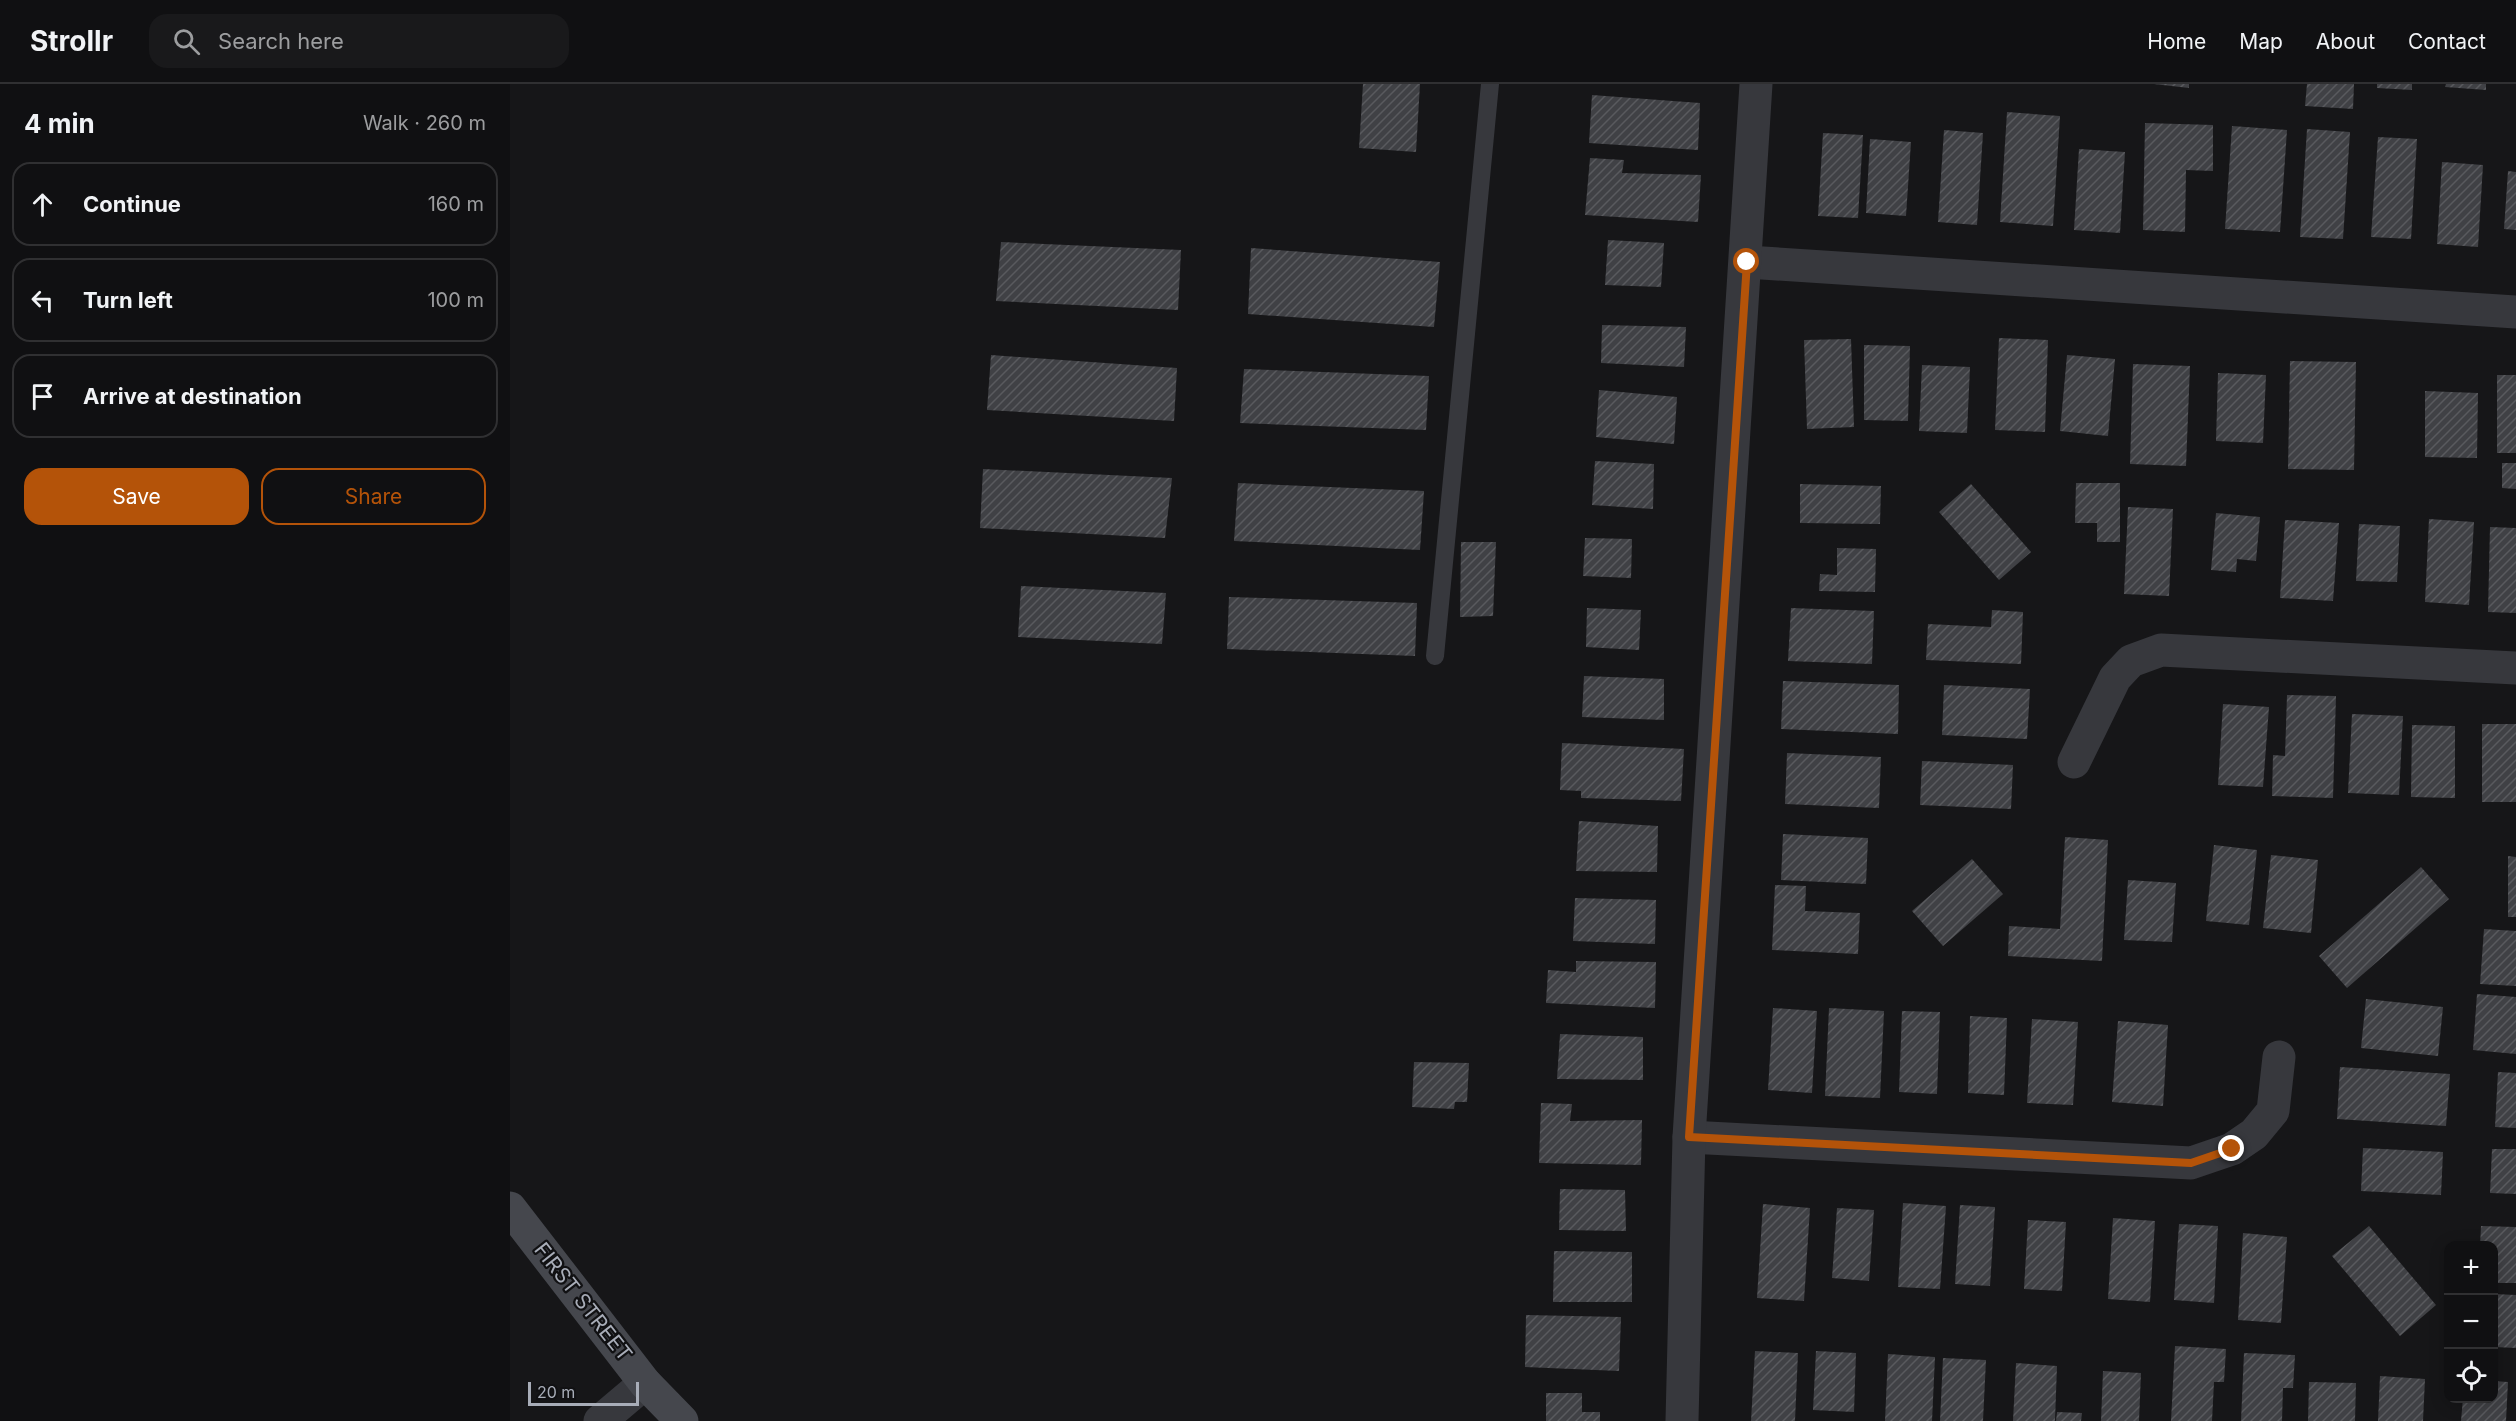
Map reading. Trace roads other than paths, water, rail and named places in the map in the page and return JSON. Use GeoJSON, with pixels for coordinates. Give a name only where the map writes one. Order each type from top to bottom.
{"type":"FeatureCollection","features":[{"type":"Feature","properties":{"kind":"street"},"geometry":{"type":"LineString","coordinates":[[1682,1421],[1689,1137],[1747,262],[1756,84]]}},
{"type":"Feature","properties":{"kind":"street"},"geometry":{"type":"LineString","coordinates":[[1747,262],[2516,312]]}},
{"type":"Feature","properties":{"kind":"street"},"geometry":{"type":"LineString","coordinates":[[2074,762],[2115,678],[2131,661],[2161,650],[2516,668]]}},
{"type":"Feature","properties":{"kind":"street"},"geometry":{"type":"LineString","coordinates":[[1689,1137],[2191,1163],[2232,1149],[2254,1134],[2273,1111],[2279,1057]]}},
{"type":"Feature","properties":{"kind":"street","name":"FIRST STREET"},"geometry":{"type":"LineString","coordinates":[[510,1208],[645,1383],[682,1421]]}},
{"type":"Feature","properties":{"kind":"street"},"geometry":{"type":"LineString","coordinates":[[600,1421],[645,1383]]}},
{"type":"Feature","properties":{"kind":"lane"},"geometry":{"type":"LineString","coordinates":[[1435,656],[1490,84]]}}]}
